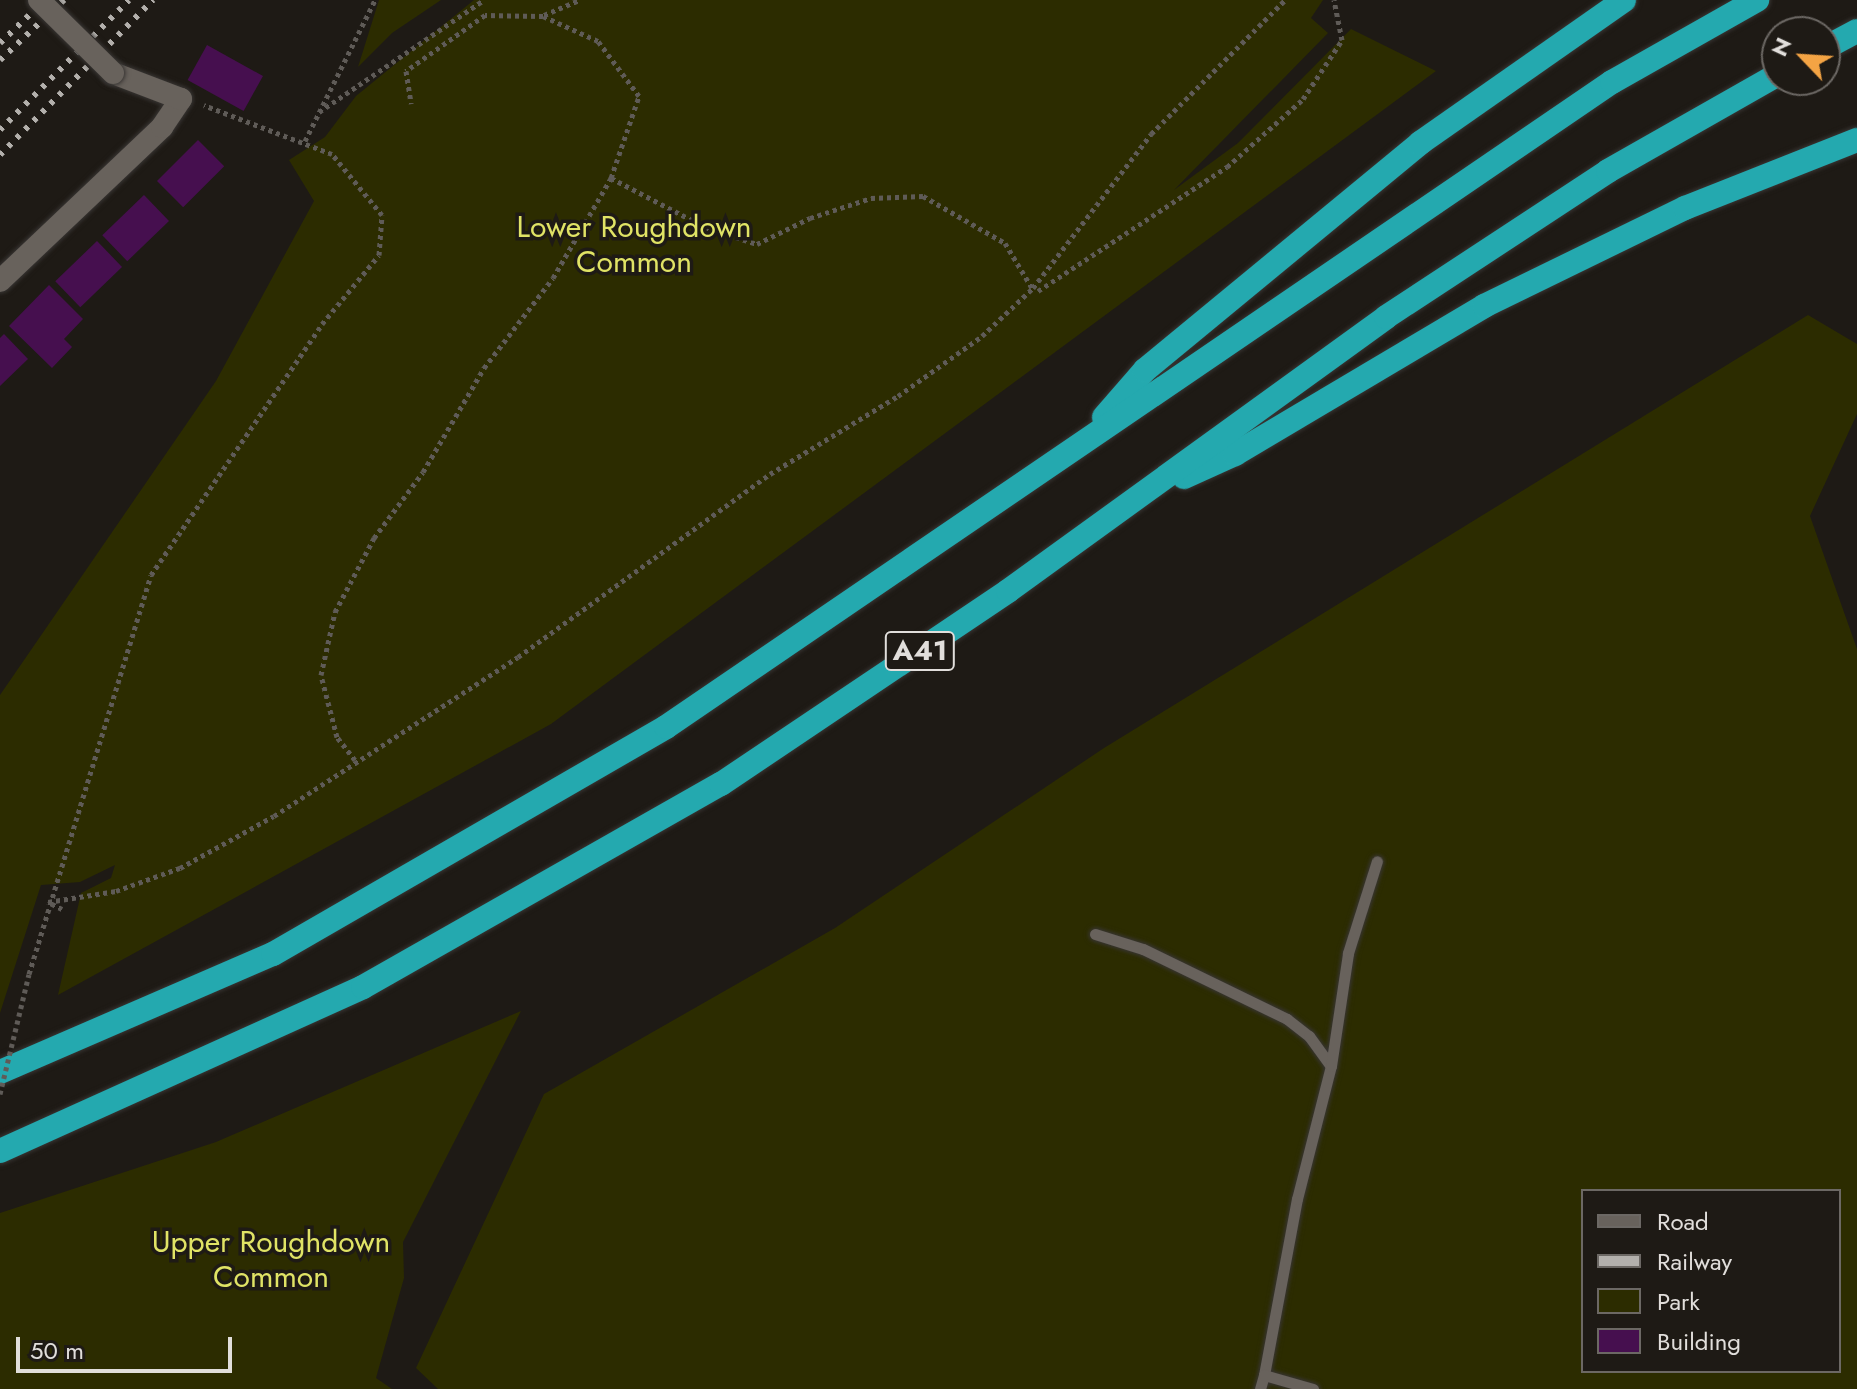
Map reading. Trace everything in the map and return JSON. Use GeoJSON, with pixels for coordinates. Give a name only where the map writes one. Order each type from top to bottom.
{"type":"FeatureCollection","features":[{"type":"Feature","properties":{"kind":"highway"},"geometry":{"type":"LineString","coordinates":[[1082,443],[1145,370],[1420,143],[1624,0]]}},
{"type":"Feature","properties":{"kind":"highway","name":"A41"},"geometry":{"type":"LineString","coordinates":[[0,1072],[273,954],[432,866],[666,727],[1612,82],[1757,0]]}},
{"type":"Feature","properties":{"kind":"highway","name":"A41"},"geometry":{"type":"LineString","coordinates":[[0,1151],[363,987],[559,879],[721,784],[1008,591],[1399,308],[1608,171],[1761,84]]}},
{"type":"Feature","properties":{"kind":"highway"},"geometry":{"type":"LineString","coordinates":[[1132,500],[1235,454],[1484,306],[1685,208],[1857,140]]}},
{"type":"Feature","properties":{"kind":"street"},"geometry":{"type":"LineString","coordinates":[[0,281],[162,127],[181,99],[113,73],[39,0]]}},
{"type":"Feature","properties":{"kind":"lane"},"geometry":{"type":"LineString","coordinates":[[1260,1389],[1297,1199],[1331,1066],[1348,953],[1377,861]]}},
{"type":"Feature","properties":{"kind":"lane"},"geometry":{"type":"LineString","coordinates":[[1095,934],[1143,949],[1287,1019],[1309,1036],[1331,1066]]}},
{"type":"Feature","properties":{"kind":"lane"},"geometry":{"type":"LineString","coordinates":[[1264,1375],[1313,1389]]}},
{"type":"Feature","properties":{"kind":"path"},"geometry":{"type":"LineString","coordinates":[[305,141],[375,0]]}},
{"type":"Feature","properties":{"kind":"path"},"geometry":{"type":"LineString","coordinates":[[319,112],[484,0]]}},
{"type":"Feature","properties":{"kind":"path"},"geometry":{"type":"LineString","coordinates":[[543,16],[579,0]]}},
{"type":"Feature","properties":{"kind":"path"},"geometry":{"type":"LineString","coordinates":[[1035,290],[1151,134],[1285,0]]}},
{"type":"Feature","properties":{"kind":"path"},"geometry":{"type":"LineString","coordinates":[[48,902],[116,891],[180,868],[274,816],[355,760],[518,657],[770,474],[898,396],[982,336],[1035,290],[1227,167],[1303,99],[1342,40],[1334,0]]}},
{"type":"Feature","properties":{"kind":"path"},"geometry":{"type":"LineString","coordinates":[[355,760],[337,737],[321,675],[335,612],[374,538],[423,472],[484,368],[553,278],[611,178],[639,96],[598,41],[543,16],[485,15],[406,71],[411,104]]}},
{"type":"Feature","properties":{"kind":"path"},"geometry":{"type":"LineString","coordinates":[[0,1094],[48,902],[151,575],[322,324],[379,255],[382,215],[332,154],[305,141],[181,99]]}},
{"type":"Feature","properties":{"kind":"path"},"geometry":{"type":"LineString","coordinates":[[611,178],[705,227],[757,244],[810,218],[871,198],[923,196],[1005,243],[1035,290]]}},
{"type":"Feature","properties":{"kind":"path"},"geometry":{"type":"LineString","coordinates":[[48,902],[62,909]]}},
{"type":"Feature","properties":{"kind":"green space"},"geometry":{"type":"Polygon","coordinates":[[[379,0],[441,0],[392,33],[358,67],[379,0]]]}},
{"type":"Feature","properties":{"kind":"green space","name":"Lower Roughdown Common"},"geometry":{"type":"Polygon","coordinates":[[[474,0],[1323,0],[1311,18],[1328,33],[1174,190],[1238,143],[1351,29],[1436,71],[551,724],[58,995],[81,893],[111,878],[115,865],[80,882],[41,885],[0,1013],[0,695],[216,381],[314,201],[289,160],[325,137],[356,96],[474,0]]]}},
{"type":"Feature","properties":{"kind":"green space"},"geometry":{"type":"Polygon","coordinates":[[[1808,315],[1857,344],[1857,414],[1810,516],[1857,649],[1857,1389],[438,1389],[416,1368],[544,1094],[835,928],[1104,748],[1808,315]]]}},
{"type":"Feature","properties":{"kind":"green space","name":"Upper Roughdown Common"},"geometry":{"type":"Polygon","coordinates":[[[521,1011],[403,1242],[404,1278],[376,1378],[392,1389],[0,1389],[0,1213],[216,1142],[521,1011]]]}},
{"type":"Feature","properties":{"kind":"building"},"geometry":{"type":"Polygon","coordinates":[[[207,45],[263,76],[244,111],[188,80],[207,45]]]}},
{"type":"Feature","properties":{"kind":"building"},"geometry":{"type":"Polygon","coordinates":[[[198,140],[224,166],[183,207],[157,181],[198,140]]]}},
{"type":"Feature","properties":{"kind":"building"},"geometry":{"type":"Polygon","coordinates":[[[144,195],[169,221],[127,261],[102,235],[144,195]]]}},
{"type":"Feature","properties":{"kind":"building"},"geometry":{"type":"Polygon","coordinates":[[[97,241],[122,267],[80,307],[55,281],[97,241]]]}},
{"type":"Feature","properties":{"kind":"building"},"geometry":{"type":"Polygon","coordinates":[[[49,285],[83,319],[64,339],[72,347],[52,368],[9,326],[49,285]]]}},
{"type":"Feature","properties":{"kind":"building"},"geometry":{"type":"Polygon","coordinates":[[[4,334],[28,359],[0,386],[0,338],[4,334]]]}},
{"type":"Feature","properties":{"kind":"railway"},"geometry":{"type":"LineString","coordinates":[[0,43],[45,0]]}},
{"type":"Feature","properties":{"kind":"railway"},"geometry":{"type":"LineString","coordinates":[[0,60],[64,0]]}},
{"type":"Feature","properties":{"kind":"railway"},"geometry":{"type":"LineString","coordinates":[[0,130],[129,0]]}},
{"type":"Feature","properties":{"kind":"railway"},"geometry":{"type":"LineString","coordinates":[[0,155],[153,0]]}}]}
